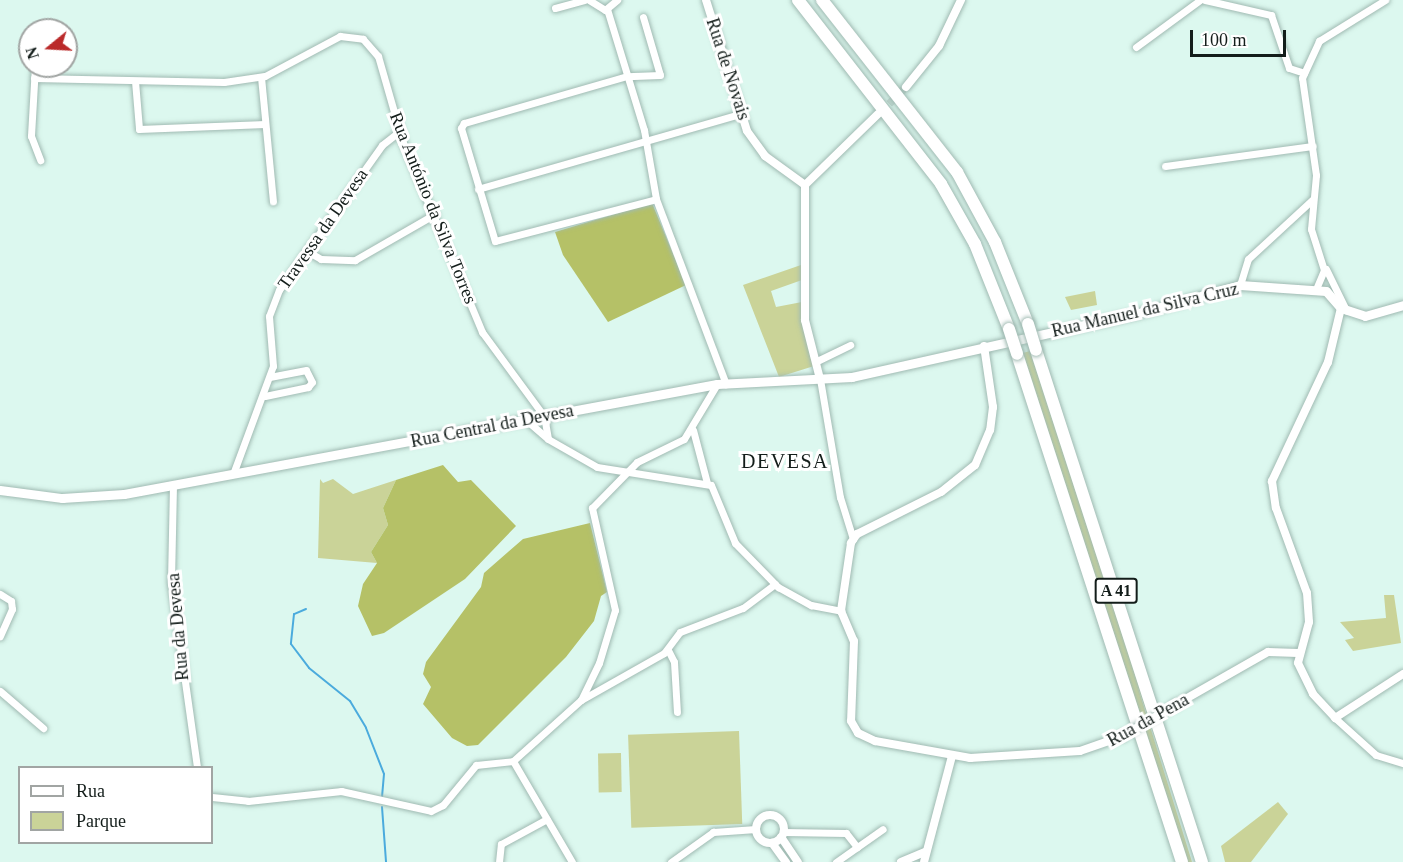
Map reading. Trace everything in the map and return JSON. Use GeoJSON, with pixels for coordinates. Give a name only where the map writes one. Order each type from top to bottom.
{"type":"FeatureCollection","features":[{"type":"Feature","properties":{"kind":"highway","name":"A 41"},"geometry":{"type":"LineString","coordinates":[[798,0],[942,184],[983,260],[1009,329],[1182,862]]}},
{"type":"Feature","properties":{"kind":"highway","name":"A 41"},"geometry":{"type":"LineString","coordinates":[[822,0],[960,178],[995,242],[1028,324],[1202,862]]}},
{"type":"Feature","properties":{"kind":"main road","name":"Rua Manuel da Silva Cruz"},"geometry":{"type":"LineString","coordinates":[[984,346],[1135,315],[1240,285],[1316,290]]}},
{"type":"Feature","properties":{"kind":"main road"},"geometry":{"type":"LineString","coordinates":[[1316,290],[1330,293],[1343,309],[1374,315],[1403,305]]}},
{"type":"Feature","properties":{"kind":"main road","name":"Rua Central da Devesa"},"geometry":{"type":"LineString","coordinates":[[0,490],[77,498],[173,485],[722,384],[820,379],[877,372],[984,346]]}},
{"type":"Feature","properties":{"kind":"street"},"geometry":{"type":"LineString","coordinates":[[555,8],[586,0],[597,8],[607,9],[617,0]]}},
{"type":"Feature","properties":{"kind":"street","name":"Rua de Novais"},"geometry":{"type":"LineString","coordinates":[[706,0],[740,114],[765,156],[805,185]]}},
{"type":"Feature","properties":{"kind":"street"},"geometry":{"type":"LineString","coordinates":[[906,87],[939,46],[961,0]]}},
{"type":"Feature","properties":{"kind":"street"},"geometry":{"type":"LineString","coordinates":[[1136,47],[1200,0]]}},
{"type":"Feature","properties":{"kind":"street"},"geometry":{"type":"LineString","coordinates":[[1205,0],[1271,15],[1289,68],[1304,73]]}},
{"type":"Feature","properties":{"kind":"street"},"geometry":{"type":"LineString","coordinates":[[1385,0],[1319,41],[1304,73],[1302,91],[1313,146],[1313,237],[1343,309],[1328,362],[1272,481],[1276,508],[1307,593],[1309,622],[1298,653],[1305,681],[1335,717],[1376,755],[1403,763]]}},
{"type":"Feature","properties":{"kind":"street"},"geometry":{"type":"LineString","coordinates":[[581,700],[599,663],[615,610],[592,508],[627,473],[693,430],[722,384],[656,199],[646,141],[607,9]]}},
{"type":"Feature","properties":{"kind":"street"},"geometry":{"type":"LineString","coordinates":[[643,17],[660,75],[627,76],[464,123],[461,132],[493,238],[500,242],[656,199]]}},
{"type":"Feature","properties":{"kind":"street","name":"Rua António da Silva Torres"},"geometry":{"type":"LineString","coordinates":[[34,78],[224,82],[261,77],[340,36],[363,39],[378,56],[400,131],[482,332],[544,416]]}},
{"type":"Feature","properties":{"kind":"street"},"geometry":{"type":"LineString","coordinates":[[261,77],[273,201]]}},
{"type":"Feature","properties":{"kind":"street"},"geometry":{"type":"LineString","coordinates":[[34,78],[30,136],[40,160]]}},
{"type":"Feature","properties":{"kind":"street"},"geometry":{"type":"LineString","coordinates":[[135,81],[139,129],[265,124]]}},
{"type":"Feature","properties":{"kind":"street"},"geometry":{"type":"LineString","coordinates":[[478,189],[740,114]]}},
{"type":"Feature","properties":{"kind":"street"},"geometry":{"type":"LineString","coordinates":[[693,430],[707,483],[719,495],[735,543],[776,584],[811,605],[841,611],[853,539],[840,498],[817,361],[805,320],[805,185],[878,114]]}},
{"type":"Feature","properties":{"kind":"street","name":"Travessa da Devesa"},"geometry":{"type":"LineString","coordinates":[[233,474],[265,396],[270,377],[275,348],[269,316],[279,290],[382,144],[400,131]]}},
{"type":"Feature","properties":{"kind":"street"},"geometry":{"type":"LineString","coordinates":[[1165,166],[1313,146]]}},
{"type":"Feature","properties":{"kind":"street"},"geometry":{"type":"LineString","coordinates":[[1240,285],[1248,260],[1312,200]]}},
{"type":"Feature","properties":{"kind":"street"},"geometry":{"type":"LineString","coordinates":[[307,251],[321,259],[355,260],[435,214]]}},
{"type":"Feature","properties":{"kind":"street"},"geometry":{"type":"LineString","coordinates":[[1316,290],[1324,279],[1324,264]]}},
{"type":"Feature","properties":{"kind":"street"},"geometry":{"type":"LineString","coordinates":[[817,361],[850,345]]}},
{"type":"Feature","properties":{"kind":"street"},"geometry":{"type":"LineString","coordinates":[[853,539],[941,492],[975,465],[990,430],[993,407],[984,346]]}},
{"type":"Feature","properties":{"kind":"street"},"geometry":{"type":"LineString","coordinates":[[265,396],[308,387],[312,382],[306,370],[270,377]]}},
{"type":"Feature","properties":{"kind":"street"},"geometry":{"type":"LineString","coordinates":[[544,416],[548,439]]}},
{"type":"Feature","properties":{"kind":"street"},"geometry":{"type":"LineString","coordinates":[[525,419],[548,439],[597,467],[707,483]]}},
{"type":"Feature","properties":{"kind":"street","name":"Rua da Devesa"},"geometry":{"type":"LineString","coordinates":[[173,485],[171,582],[197,766]]}},
{"type":"Feature","properties":{"kind":"street"},"geometry":{"type":"LineString","coordinates":[[213,797],[248,801],[341,791],[430,811],[443,805],[476,765],[513,761],[581,700],[668,650],[680,632],[743,608],[776,584]]}},
{"type":"Feature","properties":{"kind":"street"},"geometry":{"type":"LineString","coordinates":[[0,594],[11,601],[12,609],[0,636]]}},
{"type":"Feature","properties":{"kind":"street","name":"Rua da Pena"},"geometry":{"type":"LineString","coordinates":[[841,611],[854,641],[849,707],[858,733],[888,745],[951,756],[1007,759],[1080,751],[1123,736],[1268,652],[1298,653]]}},
{"type":"Feature","properties":{"kind":"street"},"geometry":{"type":"LineString","coordinates":[[668,650],[674,662],[677,712]]}},
{"type":"Feature","properties":{"kind":"street"},"geometry":{"type":"LineString","coordinates":[[1335,717],[1403,674]]}},
{"type":"Feature","properties":{"kind":"street"},"geometry":{"type":"LineString","coordinates":[[0,691],[43,728]]}},
{"type":"Feature","properties":{"kind":"street"},"geometry":{"type":"LineString","coordinates":[[924,862],[951,756]]}},
{"type":"Feature","properties":{"kind":"street"},"geometry":{"type":"LineString","coordinates":[[513,761],[572,862]]}},
{"type":"Feature","properties":{"kind":"street"},"geometry":{"type":"LineString","coordinates":[[756,829],[761,818],[772,815],[782,823],[782,835],[798,862]]}},
{"type":"Feature","properties":{"kind":"street"},"geometry":{"type":"LineString","coordinates":[[499,862],[501,844],[547,819]]}},
{"type":"Feature","properties":{"kind":"street"},"geometry":{"type":"LineString","coordinates":[[756,829],[762,841],[772,843],[786,862]]}},
{"type":"Feature","properties":{"kind":"street"},"geometry":{"type":"LineString","coordinates":[[671,862],[713,832],[756,829]]}},
{"type":"Feature","properties":{"kind":"street"},"geometry":{"type":"LineString","coordinates":[[836,862],[883,829]]}},
{"type":"Feature","properties":{"kind":"street"},"geometry":{"type":"LineString","coordinates":[[772,843],[782,835],[846,833],[857,847]]}},
{"type":"Feature","properties":{"kind":"street"},"geometry":{"type":"LineString","coordinates":[[901,862],[926,852]]}},
{"type":"Feature","properties":{"kind":"green space"},"geometry":{"type":"Polygon","coordinates":[[[652,203],[686,285],[608,322],[563,255],[555,232],[652,203]]]}},
{"type":"Feature","properties":{"kind":"green space"},"geometry":{"type":"Polygon","coordinates":[[[801,265],[802,280],[771,291],[776,307],[802,302],[814,366],[779,377],[743,285],[801,265]]]}},
{"type":"Feature","properties":{"kind":"green space"},"geometry":{"type":"Polygon","coordinates":[[[1095,291],[1097,305],[1071,310],[1065,297],[1095,291]]]}},
{"type":"Feature","properties":{"kind":"green space"},"geometry":{"type":"Polygon","coordinates":[[[1030,351],[1192,849],[1136,681],[1192,862],[1188,862],[1023,353],[1030,351]]]}},
{"type":"Feature","properties":{"kind":"green space"},"geometry":{"type":"Polygon","coordinates":[[[443,465],[458,482],[471,480],[516,526],[465,579],[384,633],[372,636],[358,606],[363,584],[377,563],[371,552],[388,525],[383,508],[396,480],[443,465]]]}},
{"type":"Feature","properties":{"kind":"green space"},"geometry":{"type":"Polygon","coordinates":[[[320,479],[323,483],[333,479],[353,494],[396,480],[383,508],[388,525],[371,552],[377,563],[318,558],[320,479]]]}},
{"type":"Feature","properties":{"kind":"green space"},"geometry":{"type":"Polygon","coordinates":[[[590,523],[607,592],[601,596],[594,621],[566,657],[478,745],[467,746],[452,738],[423,704],[431,687],[423,674],[426,662],[481,587],[484,573],[523,539],[590,523]]]}},
{"type":"Feature","properties":{"kind":"green space"},"geometry":{"type":"Polygon","coordinates":[[[1384,595],[1394,595],[1401,643],[1353,651],[1345,640],[1354,638],[1340,622],[1386,618],[1384,595]]]}},
{"type":"Feature","properties":{"kind":"green space"},"geometry":{"type":"Polygon","coordinates":[[[739,731],[742,824],[631,828],[628,735],[739,731]]]}},
{"type":"Feature","properties":{"kind":"green space"},"geometry":{"type":"Polygon","coordinates":[[[598,753],[621,753],[622,792],[599,792],[598,753]]]}},
{"type":"Feature","properties":{"kind":"green space"},"geometry":{"type":"Polygon","coordinates":[[[1278,802],[1288,814],[1251,862],[1225,862],[1221,846],[1278,802]]]}},
{"type":"Feature","properties":{"kind":"waterway"},"geometry":{"type":"LineString","coordinates":[[306,609],[294,614],[291,644],[309,668],[350,701],[366,728],[384,774],[382,796]]}},
{"type":"Feature","properties":{"kind":"waterway"},"geometry":{"type":"LineString","coordinates":[[382,807],[386,862]]}},
{"type":"Feature","properties":{"kind":"tunnel"},"geometry":{"type":"LineString","coordinates":[[881,112],[906,87]]}},
{"type":"Feature","properties":{"kind":"district","name":"DEVESA"},"geometry":{"type":"Point","coordinates":[785,461]}}]}
